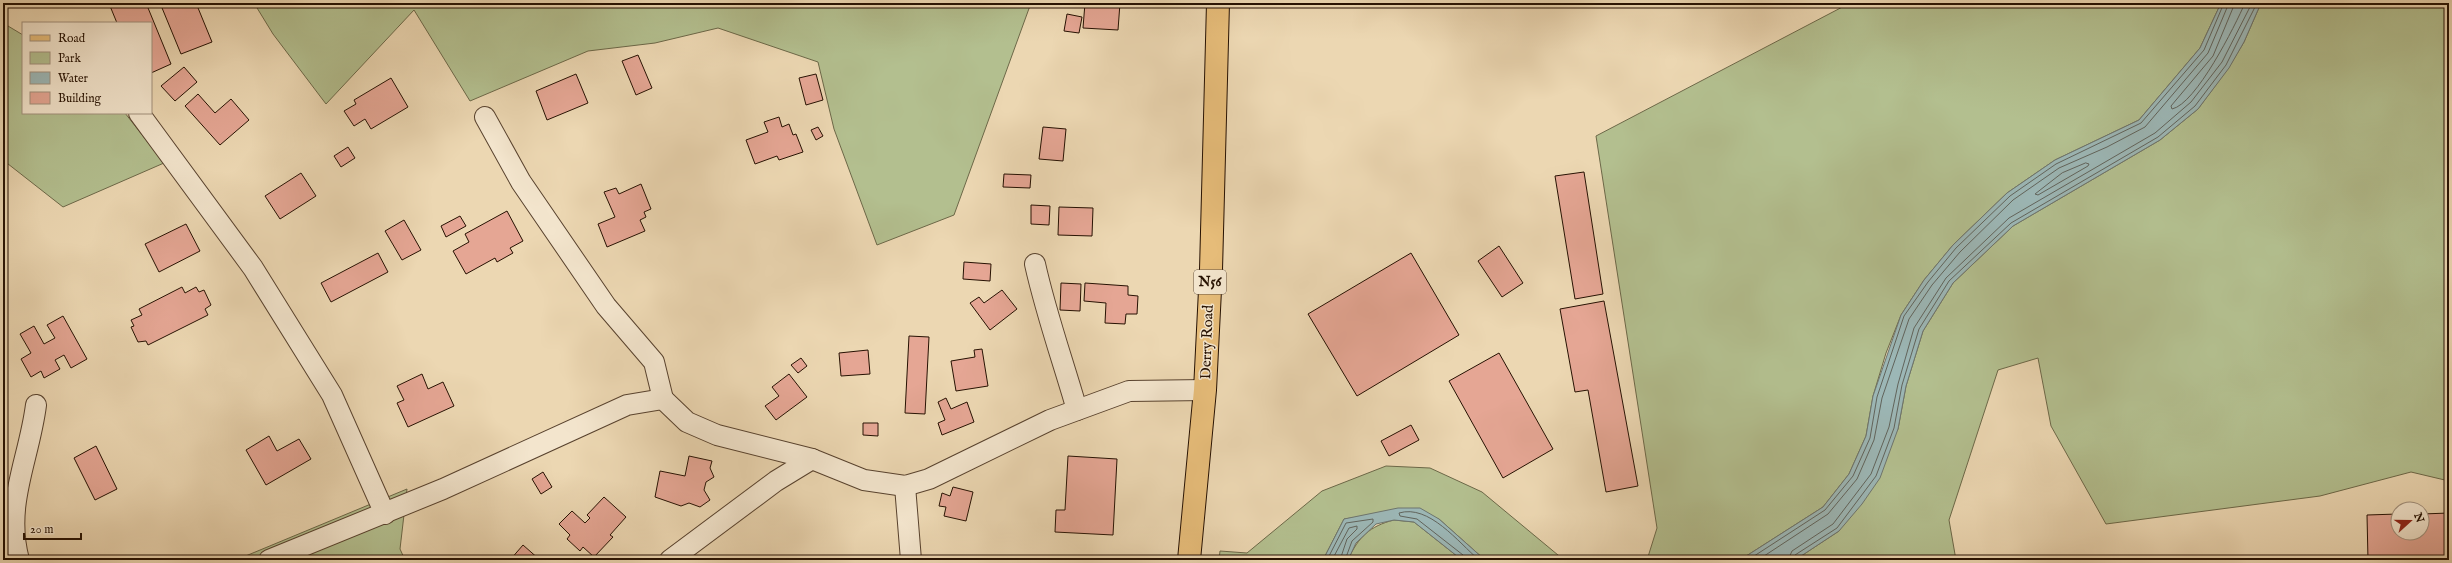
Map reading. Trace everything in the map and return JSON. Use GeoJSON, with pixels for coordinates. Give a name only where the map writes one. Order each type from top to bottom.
{"type":"FeatureCollection","features":[{"type":"Feature","properties":{"kind":"main road","name":"Derry Road"},"geometry":{"type":"LineString","coordinates":[[1189,560],[1205,390],[1211,270],[1218,3]]}},
{"type":"Feature","properties":{"kind":"street"},"geometry":{"type":"LineString","coordinates":[[140,114],[253,268],[332,395],[385,514]]}},
{"type":"Feature","properties":{"kind":"street"},"geometry":{"type":"LineString","coordinates":[[485,117],[521,182],[606,306],[654,362],[663,399],[687,422],[717,434],[812,459],[864,480],[905,486],[929,479],[1002,442],[1077,410],[1129,391],[1205,390]]}},
{"type":"Feature","properties":{"kind":"street"},"geometry":{"type":"LineString","coordinates":[[1035,264],[1047,317],[1061,354],[1077,410]]}},
{"type":"Feature","properties":{"kind":"street"},"geometry":{"type":"LineString","coordinates":[[269,560],[385,514],[627,405],[663,399]]}},
{"type":"Feature","properties":{"kind":"street"},"geometry":{"type":"LineString","coordinates":[[19,560],[14,502],[33,427],[36,405]]}},
{"type":"Feature","properties":{"kind":"street"},"geometry":{"type":"LineString","coordinates":[[670,560],[776,481],[812,459]]}},
{"type":"Feature","properties":{"kind":"street"},"geometry":{"type":"LineString","coordinates":[[905,486],[911,560]]}},
{"type":"Feature","properties":{"kind":"green space"},"geometry":{"type":"Polygon","coordinates":[[[254,3],[1031,3],[954,215],[877,245],[834,129],[818,62],[718,28],[655,43],[588,51],[470,101],[414,10],[326,104],[273,34],[254,3]]]}},
{"type":"Feature","properties":{"kind":"green space"},"geometry":{"type":"Polygon","coordinates":[[[1850,3],[2221,3],[2200,48],[2139,120],[2055,160],[2007,193],[1953,245],[1924,280],[1901,315],[1886,353],[1873,396],[1866,436],[1849,474],[1823,507],[1740,560],[1647,560],[1657,528],[1596,136],[1850,3]]]}},
{"type":"Feature","properties":{"kind":"green space"},"geometry":{"type":"Polygon","coordinates":[[[2261,3],[2449,3],[2449,481],[2411,472],[2320,496],[2106,524],[2051,426],[2038,358],[1998,370],[1949,520],[1956,560],[1795,560],[1839,531],[1898,429],[1906,386],[1923,331],[1953,283],[2013,226],[2160,140],[2198,109],[2229,67],[2244,42],[2261,3]]]}},
{"type":"Feature","properties":{"kind":"green space"},"geometry":{"type":"Polygon","coordinates":[[[3,23],[22,34],[22,114],[126,114],[164,163],[63,207],[3,160],[3,23]]]}},
{"type":"Feature","properties":{"kind":"green space"},"geometry":{"type":"Polygon","coordinates":[[[1386,466],[1430,468],[1482,492],[1564,560],[1485,560],[1439,519],[1366,516],[1344,519],[1323,560],[1219,560],[1220,551],[1247,553],[1322,491],[1386,466]]]}},
{"type":"Feature","properties":{"kind":"green space"},"geometry":{"type":"Polygon","coordinates":[[[407,489],[400,549],[405,560],[236,560],[407,489]]]}},
{"type":"Feature","properties":{"kind":"green space"},"geometry":{"type":"Polygon","coordinates":[[[1394,520],[1414,522],[1462,560],[1348,560],[1356,545],[1366,534],[1372,529],[1386,522],[1394,520]]]}},
{"type":"Feature","properties":{"kind":"water"},"geometry":{"type":"Polygon","coordinates":[[[2221,3],[2261,3],[2244,42],[2229,68],[2198,109],[2160,140],[2013,226],[1953,283],[1923,331],[1906,386],[1898,429],[1880,478],[1862,504],[1839,531],[1795,560],[1740,560],[1823,507],[1849,474],[1866,436],[1873,396],[1901,315],[1924,280],[1953,245],[2007,193],[2055,160],[2139,120],[2200,48],[2221,3]]]}},
{"type":"Feature","properties":{"kind":"water"},"geometry":{"type":"Polygon","coordinates":[[[1398,508],[1420,508],[1439,519],[1485,560],[1462,560],[1414,522],[1394,520],[1376,524],[1356,543],[1348,560],[1323,560],[1344,519],[1398,508]]]}},
{"type":"Feature","properties":{"kind":"building"},"geometry":{"type":"Polygon","coordinates":[[[118,3],[146,3],[171,64],[152,73],[152,22],[117,22],[110,6],[118,3]]]}},
{"type":"Feature","properties":{"kind":"building"},"geometry":{"type":"Polygon","coordinates":[[[160,3],[196,3],[212,42],[181,54],[160,3]]]}},
{"type":"Feature","properties":{"kind":"building"},"geometry":{"type":"Polygon","coordinates":[[[1085,3],[1120,3],[1118,30],[1083,28],[1085,3]]]}},
{"type":"Feature","properties":{"kind":"building"},"geometry":{"type":"Polygon","coordinates":[[[1067,14],[1082,17],[1079,33],[1064,31],[1067,14]]]}},
{"type":"Feature","properties":{"kind":"building"},"geometry":{"type":"Polygon","coordinates":[[[638,55],[652,88],[636,95],[622,61],[638,55]]]}},
{"type":"Feature","properties":{"kind":"building"},"geometry":{"type":"Polygon","coordinates":[[[184,67],[197,82],[175,101],[161,86],[184,67]]]}},
{"type":"Feature","properties":{"kind":"building"},"geometry":{"type":"Polygon","coordinates":[[[576,74],[588,103],[547,120],[536,91],[576,74]]]}},
{"type":"Feature","properties":{"kind":"building"},"geometry":{"type":"Polygon","coordinates":[[[816,74],[823,100],[806,105],[799,78],[816,74]]]}},
{"type":"Feature","properties":{"kind":"building"},"geometry":{"type":"Polygon","coordinates":[[[391,78],[408,107],[371,129],[365,119],[354,126],[344,111],[356,104],[354,100],[391,78]]]}},
{"type":"Feature","properties":{"kind":"building"},"geometry":{"type":"Polygon","coordinates":[[[198,94],[215,113],[231,99],[249,120],[220,145],[185,106],[198,94]]]}},
{"type":"Feature","properties":{"kind":"building"},"geometry":{"type":"Polygon","coordinates":[[[779,117],[782,127],[789,124],[793,135],[796,134],[803,152],[779,160],[777,156],[755,164],[746,140],[768,132],[764,122],[779,117]]]}},
{"type":"Feature","properties":{"kind":"building"},"geometry":{"type":"Polygon","coordinates":[[[818,127],[823,136],[816,140],[811,130],[818,127]]]}},
{"type":"Feature","properties":{"kind":"building"},"geometry":{"type":"Polygon","coordinates":[[[1043,127],[1066,129],[1063,161],[1039,159],[1043,127]]]}},
{"type":"Feature","properties":{"kind":"building"},"geometry":{"type":"Polygon","coordinates":[[[348,147],[355,158],[341,167],[334,156],[348,147]]]}},
{"type":"Feature","properties":{"kind":"building"},"geometry":{"type":"Polygon","coordinates":[[[1584,172],[1603,294],[1575,299],[1555,176],[1584,172]]]}},
{"type":"Feature","properties":{"kind":"building"},"geometry":{"type":"Polygon","coordinates":[[[301,173],[316,196],[280,219],[265,196],[301,173]]]}},
{"type":"Feature","properties":{"kind":"building"},"geometry":{"type":"Polygon","coordinates":[[[1004,174],[1031,175],[1030,188],[1003,187],[1004,174]]]}},
{"type":"Feature","properties":{"kind":"building"},"geometry":{"type":"Polygon","coordinates":[[[641,184],[651,209],[644,212],[646,217],[640,220],[645,231],[607,247],[598,224],[615,217],[604,192],[616,188],[619,194],[641,184]]]}},
{"type":"Feature","properties":{"kind":"building"},"geometry":{"type":"Polygon","coordinates":[[[1031,205],[1050,206],[1049,225],[1031,224],[1031,205]]]}},
{"type":"Feature","properties":{"kind":"building"},"geometry":{"type":"Polygon","coordinates":[[[1059,207],[1093,208],[1092,236],[1058,235],[1059,207]]]}},
{"type":"Feature","properties":{"kind":"building"},"geometry":{"type":"Polygon","coordinates":[[[507,211],[523,241],[510,248],[513,253],[497,262],[495,258],[466,274],[453,251],[469,242],[465,234],[507,211]]]}},
{"type":"Feature","properties":{"kind":"building"},"geometry":{"type":"Polygon","coordinates":[[[460,216],[466,226],[446,237],[441,226],[460,216]]]}},
{"type":"Feature","properties":{"kind":"building"},"geometry":{"type":"Polygon","coordinates":[[[404,220],[421,250],[402,260],[385,231],[404,220]]]}},
{"type":"Feature","properties":{"kind":"building"},"geometry":{"type":"Polygon","coordinates":[[[186,224],[200,251],[159,272],[145,244],[186,224]]]}},
{"type":"Feature","properties":{"kind":"building"},"geometry":{"type":"Polygon","coordinates":[[[1499,246],[1523,283],[1502,297],[1478,261],[1499,246]]]}},
{"type":"Feature","properties":{"kind":"building"},"geometry":{"type":"Polygon","coordinates":[[[378,253],[388,272],[331,302],[321,283],[378,253]]]}},
{"type":"Feature","properties":{"kind":"building"},"geometry":{"type":"Polygon","coordinates":[[[1411,253],[1459,335],[1357,396],[1308,314],[1411,253]]]}},
{"type":"Feature","properties":{"kind":"building"},"geometry":{"type":"Polygon","coordinates":[[[964,262],[991,264],[990,281],[963,279],[964,262]]]}},
{"type":"Feature","properties":{"kind":"building"},"geometry":{"type":"Polygon","coordinates":[[[1061,283],[1081,284],[1080,311],[1060,310],[1061,283]]]}},
{"type":"Feature","properties":{"kind":"building"},"geometry":{"type":"Polygon","coordinates":[[[1085,283],[1128,286],[1128,295],[1138,296],[1137,314],[1126,314],[1125,324],[1105,323],[1106,303],[1084,301],[1085,283]]]}},
{"type":"Feature","properties":{"kind":"building"},"geometry":{"type":"Polygon","coordinates":[[[182,287],[185,293],[196,287],[199,292],[204,290],[211,305],[205,309],[208,315],[148,345],[146,341],[138,342],[131,327],[134,326],[131,320],[142,315],[139,309],[182,287]]]}},
{"type":"Feature","properties":{"kind":"building"},"geometry":{"type":"Polygon","coordinates":[[[1002,290],[1017,309],[990,330],[970,303],[979,297],[984,303],[1002,290]]]}},
{"type":"Feature","properties":{"kind":"building"},"geometry":{"type":"Polygon","coordinates":[[[1604,301],[1638,486],[1606,492],[1588,390],[1575,392],[1560,309],[1604,301]]]}},
{"type":"Feature","properties":{"kind":"building"},"geometry":{"type":"Polygon","coordinates":[[[63,316],[87,359],[71,368],[64,355],[55,360],[60,369],[44,378],[41,371],[31,377],[21,359],[31,353],[20,334],[34,326],[44,344],[55,338],[47,325],[63,316]]]}},
{"type":"Feature","properties":{"kind":"building"},"geometry":{"type":"Polygon","coordinates":[[[909,336],[929,337],[925,414],[905,413],[909,336]]]}},
{"type":"Feature","properties":{"kind":"building"},"geometry":{"type":"Polygon","coordinates":[[[982,349],[988,386],[956,391],[951,361],[975,357],[974,350],[982,349]]]}},
{"type":"Feature","properties":{"kind":"building"},"geometry":{"type":"Polygon","coordinates":[[[868,350],[870,374],[841,376],[839,353],[868,350]]]}},
{"type":"Feature","properties":{"kind":"building"},"geometry":{"type":"Polygon","coordinates":[[[1499,353],[1553,449],[1503,478],[1449,381],[1499,353]]]}},
{"type":"Feature","properties":{"kind":"building"},"geometry":{"type":"Polygon","coordinates":[[[801,358],[807,366],[798,373],[791,365],[801,358]]]}},
{"type":"Feature","properties":{"kind":"building"},"geometry":{"type":"Polygon","coordinates":[[[422,374],[428,389],[443,382],[454,406],[408,427],[397,403],[404,400],[397,386],[422,374]]]}},
{"type":"Feature","properties":{"kind":"building"},"geometry":{"type":"Polygon","coordinates":[[[789,374],[807,397],[776,420],[765,406],[779,396],[772,387],[789,374]]]}},
{"type":"Feature","properties":{"kind":"building"},"geometry":{"type":"Polygon","coordinates":[[[946,398],[951,409],[967,402],[974,422],[942,435],[938,423],[945,420],[938,402],[946,398]]]}},
{"type":"Feature","properties":{"kind":"building"},"geometry":{"type":"Polygon","coordinates":[[[863,423],[878,423],[878,436],[863,435],[863,423]]]}},
{"type":"Feature","properties":{"kind":"building"},"geometry":{"type":"Polygon","coordinates":[[[1411,425],[1419,440],[1389,456],[1381,441],[1411,425]]]}},
{"type":"Feature","properties":{"kind":"building"},"geometry":{"type":"Polygon","coordinates":[[[269,436],[277,451],[299,439],[311,459],[266,485],[246,450],[269,436]]]}},
{"type":"Feature","properties":{"kind":"building"},"geometry":{"type":"Polygon","coordinates":[[[96,446],[117,489],[95,500],[74,458],[96,446]]]}},
{"type":"Feature","properties":{"kind":"building"},"geometry":{"type":"Polygon","coordinates":[[[689,456],[712,461],[710,468],[714,477],[706,482],[704,490],[710,500],[700,507],[689,503],[681,506],[655,497],[660,471],[685,476],[689,456]]]}},
{"type":"Feature","properties":{"kind":"building"},"geometry":{"type":"Polygon","coordinates":[[[1068,456],[1117,459],[1113,535],[1055,532],[1056,510],[1065,510],[1068,456]]]}},
{"type":"Feature","properties":{"kind":"building"},"geometry":{"type":"Polygon","coordinates":[[[543,472],[552,487],[541,494],[532,479],[543,472]]]}},
{"type":"Feature","properties":{"kind":"building"},"geometry":{"type":"Polygon","coordinates":[[[953,487],[973,492],[966,521],[944,516],[946,507],[939,506],[942,493],[950,496],[953,487]]]}},
{"type":"Feature","properties":{"kind":"building"},"geometry":{"type":"Polygon","coordinates":[[[604,497],[626,517],[610,535],[613,537],[594,557],[583,547],[580,551],[567,539],[570,535],[559,524],[572,511],[585,523],[590,518],[587,515],[604,497]]]}},
{"type":"Feature","properties":{"kind":"building"},"geometry":{"type":"Polygon","coordinates":[[[2449,513],[2449,560],[2368,560],[2367,515],[2390,514],[2390,541],[2430,541],[2430,514],[2449,513]]]}},
{"type":"Feature","properties":{"kind":"building"},"geometry":{"type":"Polygon","coordinates":[[[523,545],[540,560],[510,560],[523,545]]]}}]}
